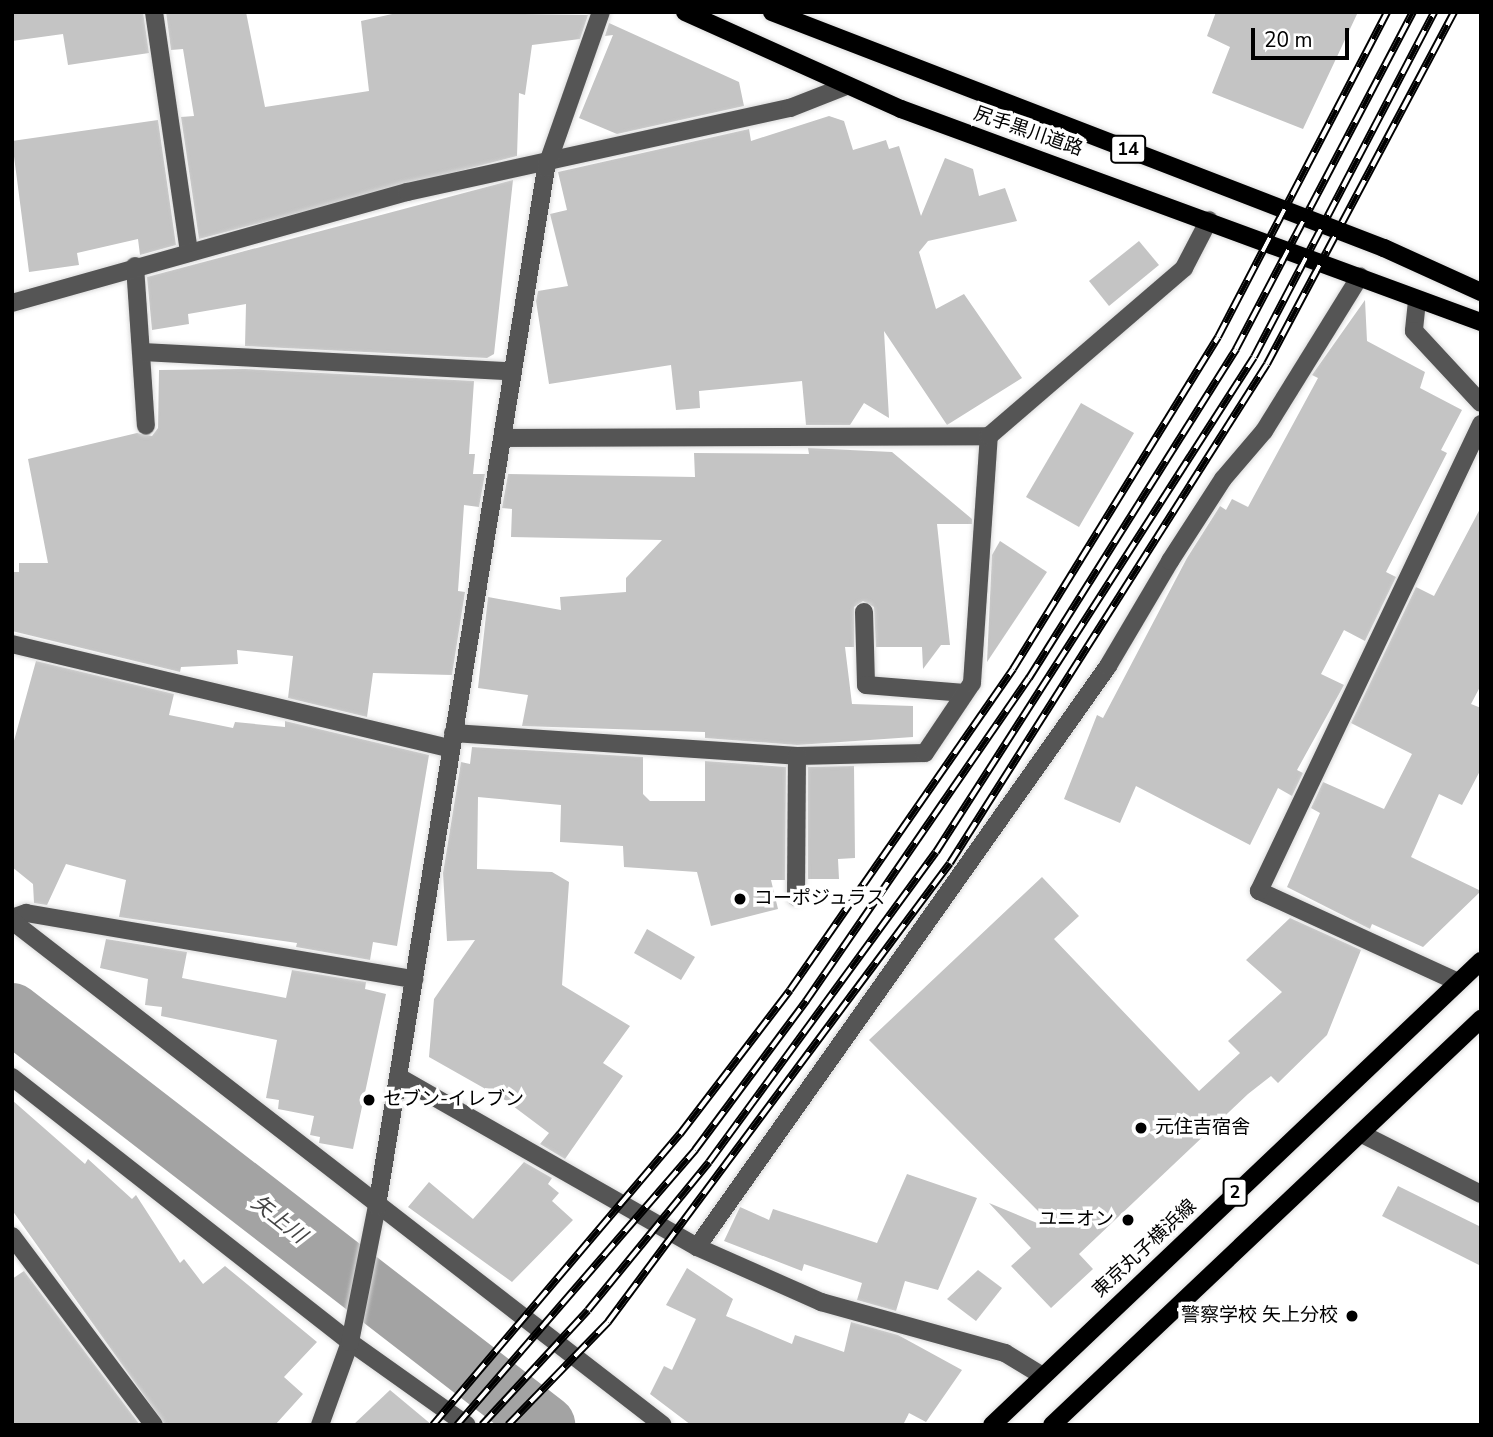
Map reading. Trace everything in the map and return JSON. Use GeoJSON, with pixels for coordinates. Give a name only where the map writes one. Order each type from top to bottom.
{"type":"FeatureCollection","features":[{"type":"Feature","properties":{"kind":"main road","name":"尻手黒川道路"},"geometry":{"type":"LineString","coordinates":[[685,12],[846,86],[1360,276],[1417,302],[1481,322]]}},
{"type":"Feature","properties":{"kind":"main road","name":"尻手黒川道路"},"geometry":{"type":"LineString","coordinates":[[772,12],[1384,248],[1481,292]]}},
{"type":"Feature","properties":{"kind":"main road","name":"東京丸子横浜線"},"geometry":{"type":"LineString","coordinates":[[992,1425],[1041,1375],[1481,961]]}},
{"type":"Feature","properties":{"kind":"main road","name":"2"},"geometry":{"type":"LineString","coordinates":[[1052,1425],[1481,1019]]}},
{"type":"Feature","properties":{"kind":"street"},"geometry":{"type":"LineString","coordinates":[[154,12],[189,252]]}},
{"type":"Feature","properties":{"kind":"street"},"geometry":{"type":"LineString","coordinates":[[320,1425],[350,1342],[377,1206],[451,741],[503,438],[510,371],[549,159],[601,12]]}},
{"type":"Feature","properties":{"kind":"street"},"geometry":{"type":"LineString","coordinates":[[12,303],[135,266],[549,159],[790,108],[846,86]]}},
{"type":"Feature","properties":{"kind":"street"},"geometry":{"type":"LineString","coordinates":[[503,438],[989,436],[1184,268],[1209,220]]}},
{"type":"Feature","properties":{"kind":"street"},"geometry":{"type":"LineString","coordinates":[[135,266],[146,426]]}},
{"type":"Feature","properties":{"kind":"street"},"geometry":{"type":"LineString","coordinates":[[696,1247],[1108,666],[1170,561],[1223,479],[1264,431],[1360,276]]}},
{"type":"Feature","properties":{"kind":"street"},"geometry":{"type":"LineString","coordinates":[[1417,302],[1414,331],[1481,402]]}},
{"type":"Feature","properties":{"kind":"street"},"geometry":{"type":"LineString","coordinates":[[142,352],[510,371]]}},
{"type":"Feature","properties":{"kind":"street"},"geometry":{"type":"LineString","coordinates":[[1458,982],[1259,891],[1481,424]]}},
{"type":"Feature","properties":{"kind":"street"},"geometry":{"type":"LineString","coordinates":[[12,644],[451,741],[797,756],[925,753],[972,682],[989,436]]}},
{"type":"Feature","properties":{"kind":"street"},"geometry":{"type":"LineString","coordinates":[[864,612],[866,685],[965,693]]}},
{"type":"Feature","properties":{"kind":"street"},"geometry":{"type":"LineString","coordinates":[[796,897],[797,756]]}},
{"type":"Feature","properties":{"kind":"street"},"geometry":{"type":"LineString","coordinates":[[16,913],[414,979]]}},
{"type":"Feature","properties":{"kind":"street"},"geometry":{"type":"LineString","coordinates":[[16,913],[377,1206],[663,1425]]}},
{"type":"Feature","properties":{"kind":"street"},"geometry":{"type":"LineString","coordinates":[[12,1077],[350,1342],[467,1425]]}},
{"type":"Feature","properties":{"kind":"street"},"geometry":{"type":"LineString","coordinates":[[399,1077],[696,1247],[821,1302],[1005,1353],[1041,1375]]}},
{"type":"Feature","properties":{"kind":"street"},"geometry":{"type":"LineString","coordinates":[[1362,1134],[1481,1194]]}},
{"type":"Feature","properties":{"kind":"street"},"geometry":{"type":"LineString","coordinates":[[12,1236],[154,1425]]}},
{"type":"Feature","properties":{"kind":"building"},"geometry":{"type":"Polygon","coordinates":[[[12,12],[143,12],[149,53],[68,65],[63,34],[12,41],[12,12]]]}},
{"type":"Feature","properties":{"kind":"building"},"geometry":{"type":"Polygon","coordinates":[[[166,12],[246,12],[265,107],[369,91],[361,21],[401,12],[588,15],[580,39],[532,45],[525,95],[519,93],[517,156],[199,239],[181,117],[194,116],[183,49],[171,50],[166,12]]]}},
{"type":"Feature","properties":{"kind":"building"},"geometry":{"type":"Polygon","coordinates":[[[1216,12],[1358,12],[1303,129],[1212,93],[1230,47],[1207,36],[1216,12]]]}},
{"type":"Feature","properties":{"kind":"building"},"geometry":{"type":"Polygon","coordinates":[[[609,23],[739,82],[744,106],[617,134],[579,118],[613,35],[605,36],[609,23]]]}},
{"type":"Feature","properties":{"kind":"building"},"geometry":{"type":"Polygon","coordinates":[[[829,116],[844,121],[853,150],[886,140],[889,149],[899,146],[921,216],[945,158],[973,169],[979,196],[1005,188],[1017,221],[928,241],[919,252],[936,309],[964,294],[1022,378],[947,425],[884,331],[889,418],[864,403],[850,425],[806,425],[802,381],[699,391],[700,408],[676,410],[671,365],[549,384],[536,301],[538,291],[568,286],[550,214],[567,210],[558,172],[749,129],[751,141],[829,116]]]}},
{"type":"Feature","properties":{"kind":"building"},"geometry":{"type":"Polygon","coordinates":[[[158,120],[176,245],[140,255],[138,239],[77,253],[79,265],[29,272],[12,141],[158,120]]]}},
{"type":"Feature","properties":{"kind":"building"},"geometry":{"type":"Polygon","coordinates":[[[513,180],[494,354],[487,358],[245,346],[246,304],[188,314],[189,324],[152,330],[147,277],[513,180]]]}},
{"type":"Feature","properties":{"kind":"building"},"geometry":{"type":"Polygon","coordinates":[[[1139,241],[1159,265],[1109,306],[1089,281],[1139,241]]]}},
{"type":"Feature","properties":{"kind":"building"},"geometry":{"type":"Polygon","coordinates":[[[1365,300],[1367,341],[1425,372],[1420,388],[1462,410],[1441,450],[1447,453],[1386,572],[1396,577],[1365,641],[1344,630],[1321,674],[1344,685],[1297,770],[1303,773],[1292,796],[1278,788],[1250,845],[1136,786],[1120,823],[1064,799],[1097,715],[1103,718],[1187,558],[1220,506],[1226,510],[1232,499],[1248,507],[1318,378],[1312,375],[1365,300]]]}},
{"type":"Feature","properties":{"kind":"building"},"geometry":{"type":"Polygon","coordinates":[[[245,369],[474,381],[469,454],[475,454],[473,474],[485,474],[479,507],[464,505],[458,591],[465,592],[452,675],[373,673],[367,717],[288,698],[293,656],[237,650],[238,664],[181,667],[180,672],[12,631],[12,572],[19,572],[19,563],[48,563],[28,459],[137,433],[152,436],[158,428],[159,370],[245,369]]]}},
{"type":"Feature","properties":{"kind":"building"},"geometry":{"type":"Polygon","coordinates":[[[1081,403],[1134,433],[1079,527],[1026,497],[1081,403]]]}},
{"type":"Feature","properties":{"kind":"building"},"geometry":{"type":"Polygon","coordinates":[[[808,448],[892,452],[972,519],[972,524],[937,524],[950,645],[941,645],[923,669],[922,647],[876,647],[874,607],[863,601],[854,607],[854,647],[845,647],[852,704],[913,706],[913,737],[797,745],[705,738],[705,732],[522,726],[528,695],[478,688],[488,597],[561,610],[560,597],[626,592],[626,578],[662,540],[511,537],[512,509],[502,508],[508,474],[695,477],[694,453],[809,454],[808,448]]]}},
{"type":"Feature","properties":{"kind":"building"},"geometry":{"type":"Polygon","coordinates":[[[1481,507],[1481,685],[1471,704],[1481,708],[1481,769],[1462,805],[1439,794],[1411,857],[1481,891],[1423,947],[1372,924],[1370,929],[1287,887],[1320,813],[1311,808],[1323,782],[1384,809],[1412,754],[1351,723],[1416,587],[1434,596],[1481,507]]]}},
{"type":"Feature","properties":{"kind":"building"},"geometry":{"type":"Polygon","coordinates":[[[1000,541],[1047,572],[987,662],[992,555],[1000,541]]]}},
{"type":"Feature","properties":{"kind":"building"},"geometry":{"type":"Polygon","coordinates":[[[36,661],[174,694],[169,715],[233,728],[235,722],[285,727],[285,721],[429,755],[397,946],[373,942],[370,960],[296,947],[297,943],[119,917],[126,880],[66,864],[47,905],[34,903],[33,884],[12,867],[12,748],[36,661]]]}},
{"type":"Feature","properties":{"kind":"building"},"geometry":{"type":"Polygon","coordinates":[[[472,747],[643,757],[643,794],[650,801],[705,801],[705,761],[786,767],[785,880],[771,880],[778,909],[711,926],[697,872],[624,867],[623,846],[560,842],[561,805],[478,797],[477,869],[552,872],[569,882],[562,985],[630,1026],[603,1063],[623,1076],[565,1159],[540,1144],[549,1133],[505,1100],[429,1057],[434,999],[475,940],[447,941],[443,873],[461,762],[470,764],[472,747]]]}},
{"type":"Feature","properties":{"kind":"building"},"geometry":{"type":"Polygon","coordinates":[[[854,766],[855,858],[838,859],[839,879],[808,879],[808,767],[854,766]]]}},
{"type":"Feature","properties":{"kind":"building"},"geometry":{"type":"Polygon","coordinates":[[[1042,877],[1079,916],[1054,939],[1199,1091],[1240,1053],[1228,1041],[1282,992],[1246,960],[1290,918],[1361,950],[1327,1035],[1278,1083],[1271,1076],[1248,1094],[1079,1254],[1093,1269],[1051,1308],[1011,1266],[1031,1248],[989,1203],[1049,1228],[1040,1213],[869,1040],[1042,877]]]}},
{"type":"Feature","properties":{"kind":"building"},"geometry":{"type":"Polygon","coordinates":[[[647,929],[695,957],[681,980],[634,953],[647,929]]]}},
{"type":"Feature","properties":{"kind":"building"},"geometry":{"type":"Polygon","coordinates":[[[106,939],[187,952],[182,978],[286,998],[292,970],[366,982],[365,989],[386,994],[353,1149],[319,1143],[320,1137],[310,1135],[314,1116],[278,1109],[279,1100],[266,1098],[277,1040],[161,1016],[162,1007],[145,1005],[148,979],[100,968],[106,939]]]}},
{"type":"Feature","properties":{"kind":"building"},"geometry":{"type":"Polygon","coordinates":[[[12,1100],[85,1164],[88,1159],[132,1199],[136,1195],[180,1263],[184,1259],[203,1284],[225,1266],[317,1342],[284,1377],[303,1394],[275,1425],[165,1425],[12,1210],[12,1100]]]}},
{"type":"Feature","properties":{"kind":"building"},"geometry":{"type":"Polygon","coordinates":[[[524,1162],[552,1178],[548,1184],[559,1193],[552,1201],[573,1220],[512,1282],[408,1207],[429,1182],[473,1219],[524,1162]]]}},
{"type":"Feature","properties":{"kind":"building"},"geometry":{"type":"Polygon","coordinates":[[[907,1174],[977,1198],[938,1290],[905,1281],[896,1311],[857,1300],[862,1283],[804,1264],[802,1271],[724,1241],[740,1207],[769,1220],[773,1209],[877,1243],[907,1174]]]}},
{"type":"Feature","properties":{"kind":"building"},"geometry":{"type":"Polygon","coordinates":[[[1398,1186],[1481,1227],[1481,1266],[1382,1216],[1398,1186]]]}},
{"type":"Feature","properties":{"kind":"building"},"geometry":{"type":"Polygon","coordinates":[[[687,1268],[733,1299],[726,1316],[792,1344],[795,1335],[844,1352],[851,1322],[898,1335],[962,1370],[926,1422],[909,1413],[903,1425],[691,1425],[650,1394],[664,1366],[672,1370],[696,1319],[666,1305],[687,1268]]]}},
{"type":"Feature","properties":{"kind":"building"},"geometry":{"type":"Polygon","coordinates":[[[978,1270],[1002,1288],[976,1321],[947,1299],[978,1270]]]}},
{"type":"Feature","properties":{"kind":"building"},"geometry":{"type":"Polygon","coordinates":[[[24,1271],[140,1425],[12,1425],[12,1279],[24,1271]]]}},
{"type":"Feature","properties":{"kind":"building"},"geometry":{"type":"Polygon","coordinates":[[[390,1390],[432,1425],[353,1425],[390,1390]]]}},
{"type":"Feature","properties":{"kind":"waterway","name":"矢上川"},"geometry":{"type":"LineString","coordinates":[[12,1013],[545,1425]]}},
{"type":"Feature","properties":{"kind":"railway"},"geometry":{"type":"LineString","coordinates":[[433,1425],[680,1134],[790,990],[1013,669],[1218,337],[1387,12]]}},
{"type":"Feature","properties":{"kind":"railway"},"geometry":{"type":"LineString","coordinates":[[457,1425],[695,1150],[806,1001],[1029,678],[1236,349],[1413,12]]}},
{"type":"Feature","properties":{"kind":"railway"},"geometry":{"type":"LineString","coordinates":[[482,1425],[588,1310],[709,1162],[936,852],[1254,357],[1434,12]]}},
{"type":"Feature","properties":{"kind":"railway"},"geometry":{"type":"LineString","coordinates":[[508,1425],[608,1322],[950,863],[1267,364],[1454,12]]}},
{"type":"Feature","properties":{"kind":"place","name":"コーポジュラス"},"geometry":{"type":"Point","coordinates":[740,899]}},
{"type":"Feature","properties":{"kind":"place","name":"セブン-イレブン"},"geometry":{"type":"Point","coordinates":[369,1100]}},
{"type":"Feature","properties":{"kind":"place","name":"元住吉宿舎"},"geometry":{"type":"Point","coordinates":[1141,1128]}},
{"type":"Feature","properties":{"kind":"place","name":"ユニオン"},"geometry":{"type":"Point","coordinates":[1128,1220]}},
{"type":"Feature","properties":{"kind":"place","name":"警察学校 矢上分校"},"geometry":{"type":"Point","coordinates":[1352,1316]}}]}
